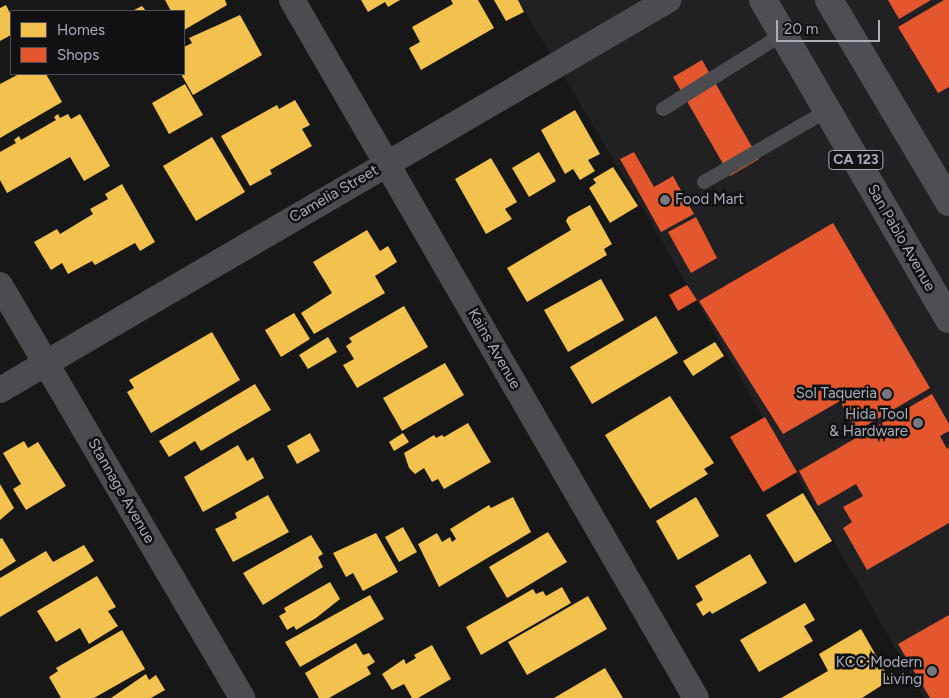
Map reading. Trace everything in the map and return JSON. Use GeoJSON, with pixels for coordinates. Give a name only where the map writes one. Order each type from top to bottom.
{"type":"FeatureCollection","features":[{"type":"Feature","properties":{"kind":"main road","name":"San Pablo Avenue"},"geometry":{"type":"LineString","coordinates":[[763,0],[949,320]]}},
{"type":"Feature","properties":{"kind":"main road"},"geometry":{"type":"LineString","coordinates":[[829,0],[949,202]]}},
{"type":"Feature","properties":{"kind":"street","name":"Kains Avenue"},"geometry":{"type":"LineString","coordinates":[[292,0],[388,162],[696,698]]}},
{"type":"Feature","properties":{"kind":"street","name":"Camelia Street"},"geometry":{"type":"LineString","coordinates":[[0,390],[668,0]]}},
{"type":"Feature","properties":{"kind":"street","name":"Stannage Avenue"},"geometry":{"type":"LineString","coordinates":[[0,285],[242,698]]}},
{"type":"Feature","properties":{"kind":"lane"},"geometry":{"type":"LineString","coordinates":[[663,109],[783,34]]}},
{"type":"Feature","properties":{"kind":"lane"},"geometry":{"type":"LineString","coordinates":[[704,182],[828,110]]}},
{"type":"Feature","properties":{"kind":"shaded area"},"geometry":{"type":"Polygon","coordinates":[[[518,0],[949,0],[949,698],[924,698],[659,236],[518,0]]]}},
{"type":"Feature","properties":{"kind":"building: Homes"},"geometry":{"type":"Polygon","coordinates":[[[165,0],[225,0],[227,5],[185,29],[185,10],[170,10],[165,0]]]}},
{"type":"Feature","properties":{"kind":"building: Homes"},"geometry":{"type":"Polygon","coordinates":[[[361,0],[400,0],[388,7],[385,2],[368,12],[361,0]]]}},
{"type":"Feature","properties":{"kind":"building: Homes"},"geometry":{"type":"Polygon","coordinates":[[[451,0],[478,0],[494,28],[421,70],[409,48],[420,42],[412,27],[453,4],[451,0]]]}},
{"type":"Feature","properties":{"kind":"building: Homes"},"geometry":{"type":"Polygon","coordinates":[[[494,0],[518,0],[524,12],[506,21],[494,0]]]}},
{"type":"Feature","properties":{"kind":"building: Homes"},"geometry":{"type":"Polygon","coordinates":[[[6,5],[10,13],[10,36],[0,41],[0,8],[6,5]]]}},
{"type":"Feature","properties":{"kind":"building: Homes"},"geometry":{"type":"Polygon","coordinates":[[[142,6],[145,10],[134,10],[142,6]]]}},
{"type":"Feature","properties":{"kind":"building: Homes"},"geometry":{"type":"Polygon","coordinates":[[[240,15],[262,55],[193,95],[182,75],[185,75],[185,46],[192,43],[189,38],[240,15]]]}},
{"type":"Feature","properties":{"kind":"building: Homes"},"geometry":{"type":"Polygon","coordinates":[[[17,75],[47,75],[62,102],[0,138],[0,84],[17,75]]]}},
{"type":"Feature","properties":{"kind":"building: Homes"},"geometry":{"type":"Polygon","coordinates":[[[185,84],[203,115],[169,134],[152,103],[185,84]]]}},
{"type":"Feature","properties":{"kind":"building: Homes"},"geometry":{"type":"Polygon","coordinates":[[[295,100],[310,125],[302,129],[312,146],[270,170],[272,174],[250,186],[221,136],[277,105],[279,109],[295,100]]]}},
{"type":"Feature","properties":{"kind":"building: Homes"},"geometry":{"type":"Polygon","coordinates":[[[575,110],[600,154],[588,160],[595,171],[580,180],[573,169],[565,174],[541,130],[575,110]]]}},
{"type":"Feature","properties":{"kind":"building: Homes"},"geometry":{"type":"Polygon","coordinates":[[[58,114],[60,118],[68,114],[71,119],[80,114],[110,166],[84,181],[70,157],[7,193],[0,180],[0,152],[16,143],[14,140],[19,136],[21,140],[56,120],[54,117],[58,114]]]}},
{"type":"Feature","properties":{"kind":"building: Homes"},"geometry":{"type":"Polygon","coordinates":[[[212,137],[245,192],[196,221],[163,166],[212,137]]]}},
{"type":"Feature","properties":{"kind":"building: Homes"},"geometry":{"type":"Polygon","coordinates":[[[539,152],[556,181],[529,197],[512,168],[539,152]]]}},
{"type":"Feature","properties":{"kind":"building: Homes"},"geometry":{"type":"Polygon","coordinates":[[[491,158],[517,202],[505,209],[512,219],[486,234],[455,179],[491,158]]]}},
{"type":"Feature","properties":{"kind":"building: Homes"},"geometry":{"type":"Polygon","coordinates":[[[613,167],[638,206],[610,223],[589,188],[596,183],[593,179],[613,167]]]}},
{"type":"Feature","properties":{"kind":"building: Homes"},"geometry":{"type":"Polygon","coordinates":[[[122,184],[155,242],[140,251],[135,243],[95,265],[92,261],[68,274],[62,263],[51,270],[34,242],[57,229],[60,234],[93,214],[90,209],[108,199],[105,194],[122,184]]]}},
{"type":"Feature","properties":{"kind":"building: Homes"},"geometry":{"type":"Polygon","coordinates":[[[590,205],[612,244],[604,249],[607,255],[527,302],[507,268],[571,230],[566,221],[568,217],[590,205]]]}},
{"type":"Feature","properties":{"kind":"building: Homes"},"geometry":{"type":"Polygon","coordinates":[[[367,230],[380,251],[388,246],[397,262],[375,276],[385,293],[314,334],[301,313],[332,293],[313,262],[367,230]]]}},
{"type":"Feature","properties":{"kind":"building: Homes"},"geometry":{"type":"Polygon","coordinates":[[[601,279],[624,320],[568,352],[544,310],[601,279]]]}},
{"type":"Feature","properties":{"kind":"building: Homes"},"geometry":{"type":"Polygon","coordinates":[[[404,306],[428,347],[357,388],[343,365],[354,359],[346,346],[352,342],[349,338],[404,306]]]}},
{"type":"Feature","properties":{"kind":"building: Homes"},"geometry":{"type":"Polygon","coordinates":[[[294,313],[310,339],[281,357],[265,330],[294,313]]]}},
{"type":"Feature","properties":{"kind":"building: Homes"},"geometry":{"type":"Polygon","coordinates":[[[656,316],[678,353],[592,404],[570,367],[656,316]]]}},
{"type":"Feature","properties":{"kind":"building: Homes"},"geometry":{"type":"Polygon","coordinates":[[[212,332],[240,380],[151,433],[127,392],[134,388],[129,380],[212,332]]]}},
{"type":"Feature","properties":{"kind":"building: Homes"},"geometry":{"type":"Polygon","coordinates":[[[328,337],[337,352],[308,369],[299,355],[328,337]]]}},
{"type":"Feature","properties":{"kind":"building: Homes"},"geometry":{"type":"Polygon","coordinates":[[[715,342],[724,356],[693,376],[683,361],[715,342]]]}},
{"type":"Feature","properties":{"kind":"building: Homes"},"geometry":{"type":"Polygon","coordinates":[[[445,363],[464,395],[402,431],[383,398],[445,363]]]}},
{"type":"Feature","properties":{"kind":"building: Homes"},"geometry":{"type":"Polygon","coordinates":[[[255,384],[271,410],[201,451],[195,441],[169,457],[159,441],[255,384]]]}},
{"type":"Feature","properties":{"kind":"building: Homes"},"geometry":{"type":"Polygon","coordinates":[[[670,396],[714,463],[704,469],[708,474],[650,509],[605,435],[670,396]]]}},
{"type":"Feature","properties":{"kind":"building: Homes"},"geometry":{"type":"Polygon","coordinates":[[[468,423],[491,462],[444,489],[438,479],[432,482],[424,468],[415,474],[409,468],[404,453],[434,435],[436,438],[442,435],[444,437],[468,423]]]}},
{"type":"Feature","properties":{"kind":"building: Homes"},"geometry":{"type":"Polygon","coordinates":[[[310,433],[320,451],[297,464],[287,446],[310,433]]]}},
{"type":"Feature","properties":{"kind":"building: Homes"},"geometry":{"type":"Polygon","coordinates":[[[403,433],[409,442],[394,451],[389,442],[403,433]]]}},
{"type":"Feature","properties":{"kind":"building: Homes"},"geometry":{"type":"Polygon","coordinates":[[[24,441],[28,448],[38,442],[66,486],[26,510],[13,489],[21,484],[3,453],[24,441]]]}},
{"type":"Feature","properties":{"kind":"building: Homes"},"geometry":{"type":"Polygon","coordinates":[[[238,445],[247,461],[253,457],[264,478],[203,512],[184,477],[238,445]]]}},
{"type":"Feature","properties":{"kind":"building: Homes"},"geometry":{"type":"Polygon","coordinates":[[[0,484],[14,508],[0,520],[0,484]]]}},
{"type":"Feature","properties":{"kind":"building: Homes"},"geometry":{"type":"Polygon","coordinates":[[[803,493],[832,541],[795,563],[766,515],[803,493]]]}},
{"type":"Feature","properties":{"kind":"building: Homes"},"geometry":{"type":"Polygon","coordinates":[[[268,495],[289,532],[233,562],[215,529],[237,518],[235,513],[268,495]]]}},
{"type":"Feature","properties":{"kind":"building: Homes"},"geometry":{"type":"Polygon","coordinates":[[[513,497],[531,532],[439,587],[418,544],[437,533],[442,542],[450,537],[452,542],[456,539],[450,529],[489,505],[491,508],[513,497]]]}},
{"type":"Feature","properties":{"kind":"building: Homes"},"geometry":{"type":"Polygon","coordinates":[[[696,497],[719,536],[678,560],[656,521],[696,497]]]}},
{"type":"Feature","properties":{"kind":"building: Homes"},"geometry":{"type":"Polygon","coordinates":[[[403,527],[417,552],[399,562],[385,537],[403,527]]]}},
{"type":"Feature","properties":{"kind":"building: Homes"},"geometry":{"type":"Polygon","coordinates":[[[548,532],[567,562],[507,598],[489,567],[548,532]]]}},
{"type":"Feature","properties":{"kind":"building: Homes"},"geometry":{"type":"Polygon","coordinates":[[[376,533],[398,572],[363,591],[353,573],[346,577],[333,553],[376,533]]]}},
{"type":"Feature","properties":{"kind":"building: Homes"},"geometry":{"type":"Polygon","coordinates":[[[311,535],[323,554],[318,557],[323,567],[263,605],[243,573],[311,535]]]}},
{"type":"Feature","properties":{"kind":"building: Homes"},"geometry":{"type":"Polygon","coordinates":[[[2,538],[16,561],[0,571],[0,539],[2,538]]]}},
{"type":"Feature","properties":{"kind":"building: Homes"},"geometry":{"type":"Polygon","coordinates":[[[84,545],[94,561],[0,617],[0,578],[46,551],[53,562],[84,545]]]}},
{"type":"Feature","properties":{"kind":"building: Homes"},"geometry":{"type":"Polygon","coordinates":[[[750,554],[767,583],[712,614],[710,611],[703,616],[696,604],[703,600],[695,586],[750,554]]]}},
{"type":"Feature","properties":{"kind":"building: Homes"},"geometry":{"type":"Polygon","coordinates":[[[97,576],[116,607],[108,611],[118,626],[89,644],[80,628],[56,642],[37,611],[97,576]]]}},
{"type":"Feature","properties":{"kind":"building: Homes"},"geometry":{"type":"Polygon","coordinates":[[[330,582],[340,599],[316,618],[296,630],[294,626],[287,630],[279,616],[286,612],[284,608],[330,582]]]}},
{"type":"Feature","properties":{"kind":"building: Homes"},"geometry":{"type":"Polygon","coordinates":[[[562,587],[571,603],[481,655],[466,627],[533,589],[536,594],[543,591],[546,596],[562,587]]]}},
{"type":"Feature","properties":{"kind":"building: Homes"},"geometry":{"type":"Polygon","coordinates":[[[370,595],[384,619],[300,667],[285,642],[370,595]]]}},
{"type":"Feature","properties":{"kind":"building: Homes"},"geometry":{"type":"Polygon","coordinates":[[[588,596],[607,629],[527,675],[508,642],[588,596]]]}},
{"type":"Feature","properties":{"kind":"building: Homes"},"geometry":{"type":"Polygon","coordinates":[[[805,603],[815,620],[804,626],[813,641],[759,672],[740,640],[805,603]]]}},
{"type":"Feature","properties":{"kind":"building: Homes"},"geometry":{"type":"Polygon","coordinates":[[[861,629],[890,680],[862,698],[781,698],[828,671],[819,654],[861,629]]]}},
{"type":"Feature","properties":{"kind":"building: Homes"},"geometry":{"type":"Polygon","coordinates":[[[122,630],[145,669],[94,698],[61,698],[49,677],[58,671],[56,668],[122,630]]]}},
{"type":"Feature","properties":{"kind":"building: Homes"},"geometry":{"type":"Polygon","coordinates":[[[356,643],[363,655],[369,653],[375,662],[367,667],[371,674],[329,698],[319,698],[305,673],[356,643]]]}},
{"type":"Feature","properties":{"kind":"building: Homes"},"geometry":{"type":"Polygon","coordinates":[[[432,645],[451,679],[418,698],[412,698],[404,684],[392,690],[382,674],[404,659],[406,664],[416,658],[414,655],[432,645]]]}},
{"type":"Feature","properties":{"kind":"building: Homes"},"geometry":{"type":"Polygon","coordinates":[[[605,668],[623,698],[554,698],[605,668]]]}},
{"type":"Feature","properties":{"kind":"building: Homes"},"geometry":{"type":"Polygon","coordinates":[[[146,674],[149,680],[156,675],[165,690],[151,698],[111,698],[146,674]]]}},
{"type":"Feature","properties":{"kind":"building: Shops"},"geometry":{"type":"Polygon","coordinates":[[[888,0],[931,0],[899,19],[888,0]]]}},
{"type":"Feature","properties":{"kind":"building: Shops"},"geometry":{"type":"Polygon","coordinates":[[[944,0],[949,0],[949,87],[938,93],[898,27],[944,0]]]}},
{"type":"Feature","properties":{"kind":"building: Shops"},"geometry":{"type":"Polygon","coordinates":[[[702,60],[759,159],[730,176],[673,77],[702,60]]]}},
{"type":"Feature","properties":{"kind":"building: Shops","name":"Food Mart"},"geometry":{"type":"Polygon","coordinates":[[[634,152],[654,187],[673,176],[694,214],[661,232],[620,159],[634,152]]]}},
{"type":"Feature","properties":{"kind":"building: Shops"},"geometry":{"type":"Polygon","coordinates":[[[696,217],[717,258],[691,273],[668,232],[696,217]]]}},
{"type":"Feature","properties":{"kind":"building: Shops"},"geometry":{"type":"Polygon","coordinates":[[[833,223],[930,388],[857,431],[840,401],[783,434],[699,301],[833,223]]]}},
{"type":"Feature","properties":{"kind":"building: Shops"},"geometry":{"type":"Polygon","coordinates":[[[687,285],[697,300],[678,311],[669,295],[687,285]]]}},
{"type":"Feature","properties":{"kind":"building: Shops"},"geometry":{"type":"Polygon","coordinates":[[[932,394],[949,424],[949,431],[940,436],[947,449],[949,447],[949,523],[867,570],[843,528],[852,522],[843,507],[863,496],[856,484],[818,506],[799,471],[932,394]]]}},
{"type":"Feature","properties":{"kind":"building: Shops"},"geometry":{"type":"Polygon","coordinates":[[[765,417],[797,472],[763,492],[730,437],[765,417]]]}},
{"type":"Feature","properties":{"kind":"building: Shops","name":"KCC Modern Living"},"geometry":{"type":"Polygon","coordinates":[[[949,615],[949,698],[930,698],[898,644],[949,615]]]}},
{"type":"Feature","properties":{"kind":"place","name":"Food Mart"},"geometry":{"type":"Point","coordinates":[665,200]}},
{"type":"Feature","properties":{"kind":"place","name":"Sol Taqueria"},"geometry":{"type":"Point","coordinates":[887,394]}},
{"type":"Feature","properties":{"kind":"place","name":"Hida Tool & Hardware"},"geometry":{"type":"Point","coordinates":[918,423]}},
{"type":"Feature","properties":{"kind":"place","name":"KCC Modern Living"},"geometry":{"type":"Point","coordinates":[932,671]}}]}
